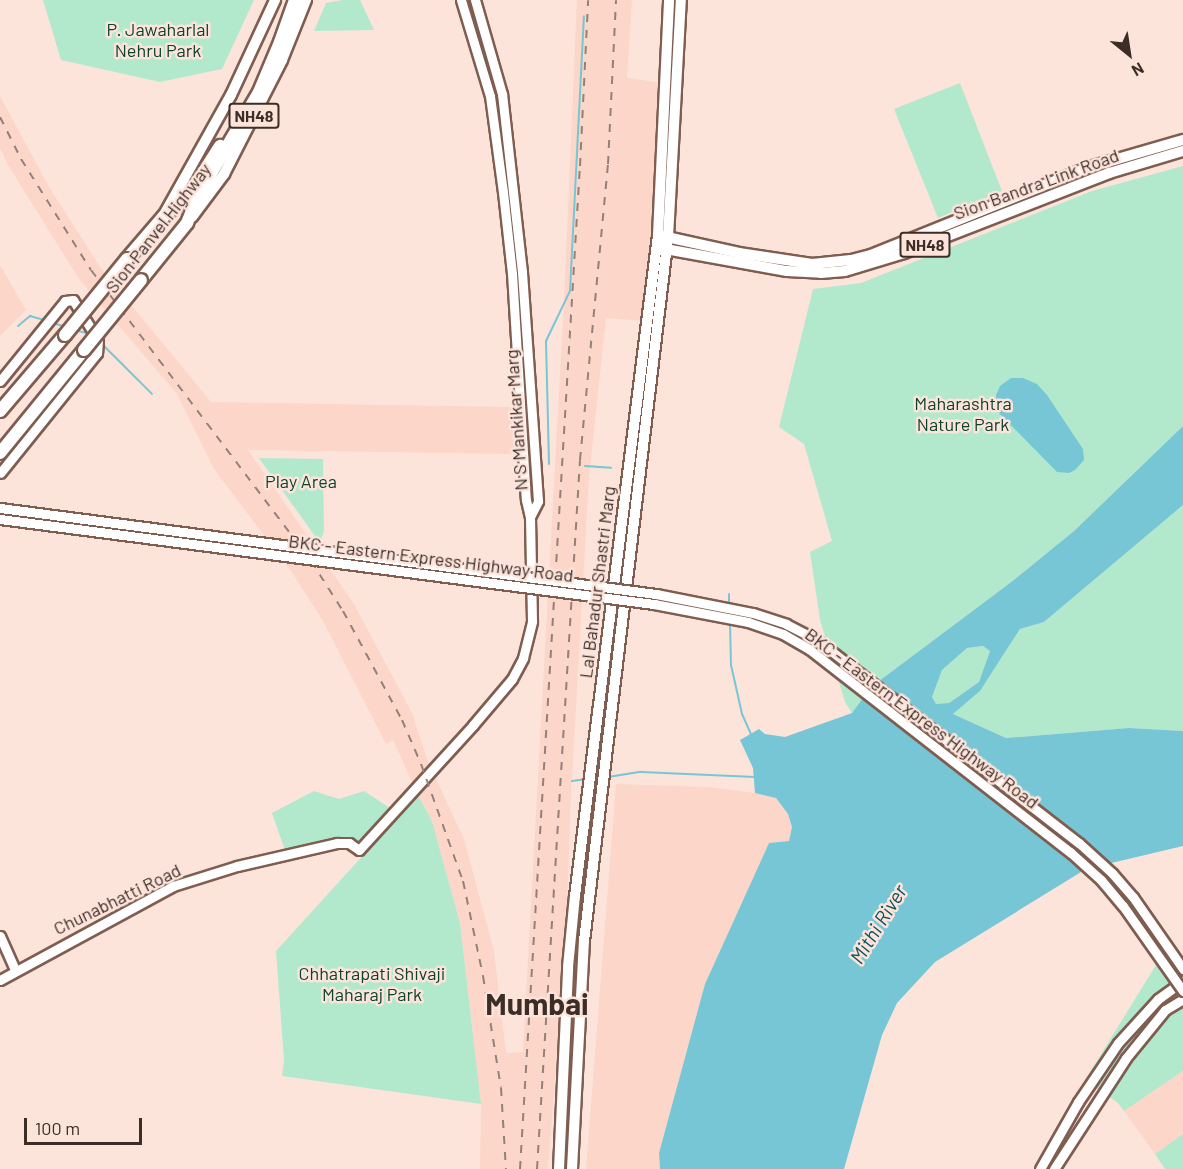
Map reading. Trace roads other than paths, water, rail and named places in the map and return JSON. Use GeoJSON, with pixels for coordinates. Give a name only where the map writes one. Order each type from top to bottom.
{"type":"FeatureCollection","features":[{"type":"Feature","properties":{"kind":"highway"},"geometry":{"type":"LineString","coordinates":[[187,223],[194,194],[239,116],[293,0]]}},
{"type":"Feature","properties":{"kind":"highway"},"geometry":{"type":"LineString","coordinates":[[164,216],[194,194]]}},
{"type":"Feature","properties":{"kind":"highway","name":"Sion Panvel Highway"},"geometry":{"type":"LineString","coordinates":[[0,411],[164,216]]}},
{"type":"Feature","properties":{"kind":"highway","name":"Sion Panvel Highway"},"geometry":{"type":"LineString","coordinates":[[0,453],[187,223]]}},
{"type":"Feature","properties":{"kind":"main road","name":"Sion Panvel Highway"},"geometry":{"type":"LineString","coordinates":[[164,216],[231,94],[275,0]]}},
{"type":"Feature","properties":{"kind":"main road","name":"Sion Panvel Highway"},"geometry":{"type":"LineString","coordinates":[[187,223],[225,174],[282,60],[306,0]]}},
{"type":"Feature","properties":{"kind":"main road","name":"Lal Bahadur Shastri Marg"},"geometry":{"type":"LineString","coordinates":[[663,236],[669,0]]}},
{"type":"Feature","properties":{"kind":"main road","name":"Lal Bahadur Shastri Marg"},"geometry":{"type":"LineString","coordinates":[[572,1169],[584,941],[592,874],[592,814],[599,698],[663,236],[681,0]]}},
{"type":"Feature","properties":{"kind":"main road"},"geometry":{"type":"LineString","coordinates":[[476,1],[463,3],[490,96],[505,211],[517,272],[516,351],[526,500],[530,517]]}},
{"type":"Feature","properties":{"kind":"main road","name":"N S Mankikar Marg"},"geometry":{"type":"LineString","coordinates":[[359,850],[512,679],[523,658],[532,621],[530,517],[538,501],[527,350],[517,272],[516,210],[502,94],[476,1]]}},
{"type":"Feature","properties":{"kind":"main road"},"geometry":{"type":"LineString","coordinates":[[480,59],[493,56]]}},
{"type":"Feature","properties":{"kind":"main road"},"geometry":{"type":"LineString","coordinates":[[663,236],[739,253],[812,264],[851,260],[871,255],[1090,167],[1183,140]]}},
{"type":"Feature","properties":{"kind":"main road","name":"Sion Bandra Link Road"},"geometry":{"type":"LineString","coordinates":[[661,248],[787,271],[845,271],[904,253],[1109,173],[1183,151]]}},
{"type":"Feature","properties":{"kind":"main road"},"geometry":{"type":"LineString","coordinates":[[505,211],[516,210]]}},
{"type":"Feature","properties":{"kind":"main road"},"geometry":{"type":"LineString","coordinates":[[0,381],[65,301],[71,298],[98,343],[93,359],[0,473]]}},
{"type":"Feature","properties":{"kind":"main road","name":"Lal Bahadur Shastri Marg"},"geometry":{"type":"LineString","coordinates":[[559,1169],[568,967],[578,872],[608,742],[652,321]]}},
{"type":"Feature","properties":{"kind":"main road"},"geometry":{"type":"LineString","coordinates":[[516,351],[527,350]]}},
{"type":"Feature","properties":{"kind":"main road"},"geometry":{"type":"LineString","coordinates":[[519,397],[531,396]]}},
{"type":"Feature","properties":{"kind":"main road"},"geometry":{"type":"LineString","coordinates":[[521,428],[533,427]]}},
{"type":"Feature","properties":{"kind":"main road","name":"BKC - Eastern Express Highway Road"},"geometry":{"type":"LineString","coordinates":[[0,508],[656,594],[753,613],[786,624],[817,640],[1079,843],[1112,873],[1133,897],[1183,969]]}},
{"type":"Feature","properties":{"kind":"main road","name":"BKC - Eastern Express Highway Road"},"geometry":{"type":"LineString","coordinates":[[0,519],[654,604],[748,622],[783,634],[809,649],[1070,852],[1101,880],[1123,906],[1183,991]]}},
{"type":"Feature","properties":{"kind":"main road"},"geometry":{"type":"LineString","coordinates":[[599,698],[612,700]]}},
{"type":"Feature","properties":{"kind":"main road","name":"Chunabhatti Road"},"geometry":{"type":"LineString","coordinates":[[0,980],[173,886],[237,866],[337,843],[349,843],[359,850]]}},
{"type":"Feature","properties":{"kind":"main road"},"geometry":{"type":"LineString","coordinates":[[578,872],[592,874]]}},
{"type":"Feature","properties":{"kind":"main road"},"geometry":{"type":"LineString","coordinates":[[0,936],[15,970]]}},
{"type":"Feature","properties":{"kind":"main road"},"geometry":{"type":"LineString","coordinates":[[1040,1169],[1078,1102],[1118,1043],[1158,999],[1183,981]]}},
{"type":"Feature","properties":{"kind":"main road"},"geometry":{"type":"LineString","coordinates":[[1054,1169],[1126,1058],[1165,1010],[1183,999]]}},
{"type":"Feature","properties":{"kind":"main road"},"geometry":{"type":"LineString","coordinates":[[562,1063],[577,1049]]}},
{"type":"Feature","properties":{"kind":"water"},"geometry":{"type":"Polygon","coordinates":[[[1011,378],[1023,378],[1037,384],[1047,395],[1083,449],[1084,460],[1075,470],[1069,473],[1057,472],[996,410],[996,395],[1000,386],[1011,378]]]}},
{"type":"Feature","properties":{"kind":"water","name":"Mithi River"},"geometry":{"type":"Polygon","coordinates":[[[1183,426],[1183,505],[1044,622],[1020,629],[980,691],[953,714],[1006,738],[1129,728],[1183,731],[1183,846],[1086,869],[935,962],[897,1003],[882,1035],[844,1169],[660,1169],[659,1153],[705,984],[769,843],[789,841],[792,827],[788,814],[776,798],[755,793],[753,768],[740,740],[759,729],[765,734],[785,737],[852,713],[871,687],[1010,583],[1074,531],[1183,426]],[[983,646],[967,648],[942,670],[932,697],[936,704],[949,703],[979,682],[990,651],[983,646]]]}},
{"type":"Feature","properties":{"kind":"waterway"},"geometry":{"type":"LineString","coordinates":[[549,464],[546,341],[570,291],[584,16]]}},
{"type":"Feature","properties":{"kind":"waterway"},"geometry":{"type":"LineString","coordinates":[[18,326],[30,316],[44,320]]}},
{"type":"Feature","properties":{"kind":"waterway"},"geometry":{"type":"LineString","coordinates":[[52,323],[67,327]]}},
{"type":"Feature","properties":{"kind":"waterway"},"geometry":{"type":"LineString","coordinates":[[75,330],[90,334]]}},
{"type":"Feature","properties":{"kind":"waterway"},"geometry":{"type":"LineString","coordinates":[[101,343],[152,394]]}},
{"type":"Feature","properties":{"kind":"waterway"},"geometry":{"type":"LineString","coordinates":[[585,466],[611,468]]}},
{"type":"Feature","properties":{"kind":"waterway"},"geometry":{"type":"LineString","coordinates":[[729,594],[729,605]]}},
{"type":"Feature","properties":{"kind":"waterway"},"geometry":{"type":"LineString","coordinates":[[730,622],[731,665],[742,714],[752,736]]}},
{"type":"Feature","properties":{"kind":"waterway"},"geometry":{"type":"LineString","coordinates":[[608,777],[641,772],[755,777]]}},
{"type":"Feature","properties":{"kind":"waterway"},"geometry":{"type":"LineString","coordinates":[[572,781],[587,779]]}},
{"type":"Feature","properties":{"kind":"railway"},"geometry":{"type":"LineString","coordinates":[[520,1169],[588,0]]}},
{"type":"Feature","properties":{"kind":"railway"},"geometry":{"type":"LineString","coordinates":[[537,1169],[580,460],[608,164],[616,0]]}},
{"type":"Feature","properties":{"kind":"railway"},"geometry":{"type":"LineString","coordinates":[[0,117],[21,159],[91,270],[311,561],[343,611],[402,720],[421,764],[463,881],[483,976],[501,1088],[506,1169]]}},
{"type":"Feature","properties":{"kind":"district","name":"Mumbai"},"geometry":{"type":"Point","coordinates":[537,1003]}},
{"type":"Feature","properties":{"kind":"park label","name":"P. Jawaharlal Nehru Park"},"geometry":{"type":"Point","coordinates":[158,40]}},
{"type":"Feature","properties":{"kind":"park label","name":"Maharashtra Nature Park"},"geometry":{"type":"Point","coordinates":[963,414]}},
{"type":"Feature","properties":{"kind":"park label","name":"Play Area"},"geometry":{"type":"Point","coordinates":[301,481]}},
{"type":"Feature","properties":{"kind":"park label","name":"Chhatrapati Shivaji Maharaj Park"},"geometry":{"type":"Point","coordinates":[372,984]}}]}
